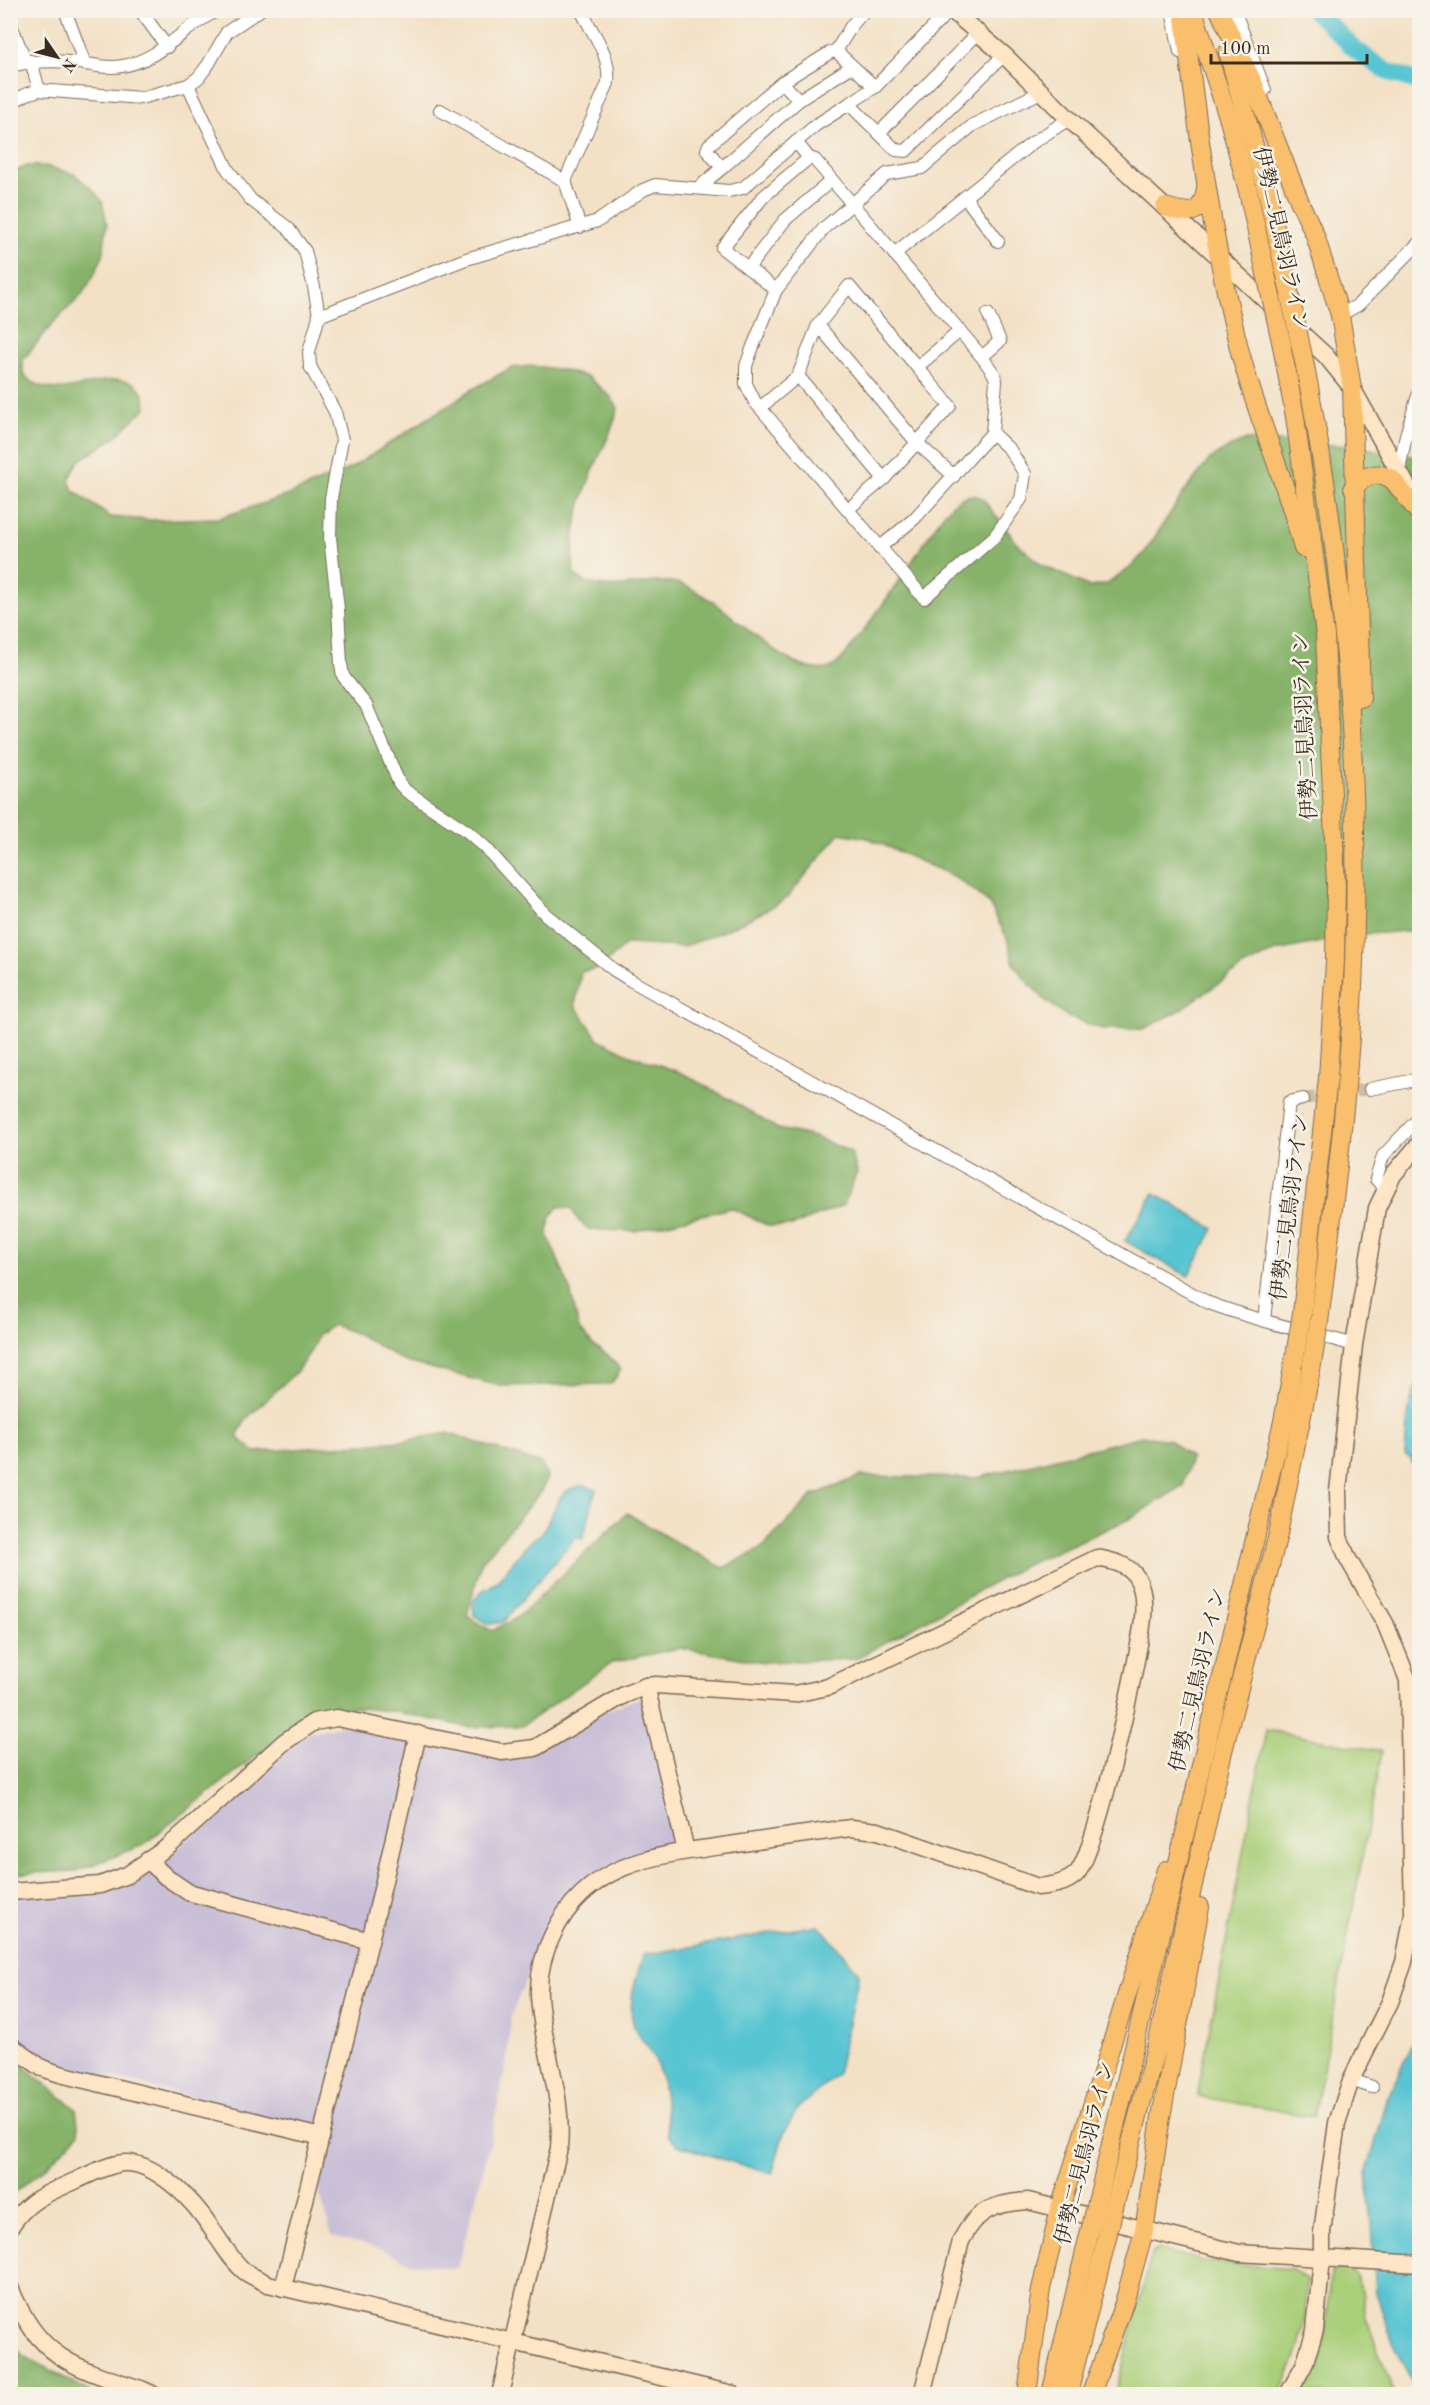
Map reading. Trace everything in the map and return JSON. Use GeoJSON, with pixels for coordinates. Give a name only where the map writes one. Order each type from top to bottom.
{"type":"FeatureCollection","features":[{"type":"Feature","properties":{"kind":"main road"},"geometry":{"type":"LineString","coordinates":[[1183,10],[1191,81],[1218,255],[1248,381],[1297,526],[1306,563],[1318,644],[1329,692]]}},
{"type":"Feature","properties":{"kind":"main road","name":"伊勢二見鳥羽ライン"},"geometry":{"type":"LineString","coordinates":[[1068,2394],[1106,2242],[1104,2209],[1189,1821],[1283,1421],[1302,1313],[1328,1078],[1335,962],[1335,839],[1325,635],[1295,417],[1248,191],[1229,120],[1193,10]]}},
{"type":"Feature","properties":{"kind":"main road"},"geometry":{"type":"LineString","coordinates":[[1217,10],[1254,85],[1315,235],[1340,315],[1352,388],[1353,488],[1365,771],[1355,883]]}},
{"type":"Feature","properties":{"kind":"main road","name":"伊勢二見鳥羽ライン"},"geometry":{"type":"LineString","coordinates":[[1051,2394],[1089,2235],[1104,2209],[1159,2036],[1223,1751],[1278,1534],[1319,1322],[1346,1082],[1354,963],[1352,746],[1332,535],[1305,366],[1268,195],[1217,10]]}},
{"type":"Feature","properties":{"kind":"main road"},"geometry":{"type":"LineString","coordinates":[[1165,207],[1181,212],[1195,211],[1204,202],[1206,184]]}},
{"type":"Feature","properties":{"kind":"main road"},"geometry":{"type":"LineString","coordinates":[[1353,488],[1369,474],[1378,473],[1386,476],[1392,479],[1419,514]]}},
{"type":"Feature","properties":{"kind":"main road"},"geometry":{"type":"LineString","coordinates":[[1091,2394],[1124,2303],[1144,2231],[1161,2117],[1218,1810],[1223,1751]]}},
{"type":"Feature","properties":{"kind":"main road"},"geometry":{"type":"LineString","coordinates":[[1027,2394],[1041,2289],[1060,2208],[1167,1866],[1189,1821]]}},
{"type":"Feature","properties":{"kind":"street"},"geometry":{"type":"LineString","coordinates":[[65,10],[86,64]]}},
{"type":"Feature","properties":{"kind":"street"},"geometry":{"type":"LineString","coordinates":[[140,10],[166,47]]}},
{"type":"Feature","properties":{"kind":"street"},"geometry":{"type":"LineString","coordinates":[[10,66],[48,60],[120,67],[145,60],[166,47],[200,20],[218,10]]}},
{"type":"Feature","properties":{"kind":"street"},"geometry":{"type":"LineString","coordinates":[[10,103],[39,90],[141,98],[188,85],[198,78],[208,65],[226,32],[260,10]]}},
{"type":"Feature","properties":{"kind":"street"},"geometry":{"type":"LineString","coordinates":[[580,227],[565,181],[609,77],[608,60],[581,10]]}},
{"type":"Feature","properties":{"kind":"street"},"geometry":{"type":"LineString","coordinates":[[722,168],[707,150],[709,145],[782,82],[836,51],[852,25],[865,10]]}},
{"type":"Feature","properties":{"kind":"street"},"geometry":{"type":"LineString","coordinates":[[319,316],[466,259],[598,221],[643,190],[655,185],[729,191],[743,188],[816,125],[875,87],[950,10],[1004,55],[1069,119],[1326,356],[1352,388],[1419,509]]}},
{"type":"Feature","properties":{"kind":"street"},"geometry":{"type":"LineString","coordinates":[[1172,10],[1180,51],[1191,81]]}},
{"type":"Feature","properties":{"kind":"street"},"geometry":{"type":"LineString","coordinates":[[1234,10],[1308,200],[1314,217],[1315,235]]}},
{"type":"Feature","properties":{"kind":"street"},"geometry":{"type":"LineString","coordinates":[[10,23],[39,90]]}},
{"type":"Feature","properties":{"kind":"street"},"geometry":{"type":"LineString","coordinates":[[879,133],[978,33]]}},
{"type":"Feature","properties":{"kind":"street"},"geometry":{"type":"LineString","coordinates":[[836,51],[875,87]]}},
{"type":"Feature","properties":{"kind":"street"},"geometry":{"type":"LineString","coordinates":[[849,104],[896,150],[906,151],[1004,55]]}},
{"type":"Feature","properties":{"kind":"street"},"geometry":{"type":"LineString","coordinates":[[698,188],[798,100],[851,67]]}},
{"type":"Feature","properties":{"kind":"street"},"geometry":{"type":"LineString","coordinates":[[782,82],[798,100]]}},
{"type":"Feature","properties":{"kind":"street"},"geometry":{"type":"LineString","coordinates":[[188,85],[228,170],[251,200],[288,228],[305,251],[319,316],[309,352],[310,366],[335,412],[342,440],[331,498],[330,538],[343,676],[366,705],[399,783],[485,846],[545,914],[622,975],[1202,1299],[1246,1317],[1354,1345]]}},
{"type":"Feature","properties":{"kind":"street"},"geometry":{"type":"LineString","coordinates":[[992,433],[1010,450],[1025,474],[1021,499],[994,536],[924,598],[755,402],[746,384],[746,366],[776,290],[824,228],[887,174],[922,168],[974,125],[1041,92]]}},
{"type":"Feature","properties":{"kind":"street"},"geometry":{"type":"LineString","coordinates":[[440,110],[565,181]]}},
{"type":"Feature","properties":{"kind":"street"},"geometry":{"type":"LineString","coordinates":[[894,254],[1032,143],[1069,119]]}},
{"type":"Feature","properties":{"kind":"street"},"geometry":{"type":"LineString","coordinates":[[796,142],[809,158],[815,160],[982,357],[996,381],[992,433],[914,519],[879,548]]}},
{"type":"Feature","properties":{"kind":"street"},"geometry":{"type":"LineString","coordinates":[[776,290],[722,248],[763,197],[809,158]]}},
{"type":"Feature","properties":{"kind":"street"},"geometry":{"type":"LineString","coordinates":[[748,268],[785,220],[832,180]]}},
{"type":"Feature","properties":{"kind":"street"},"geometry":{"type":"LineString","coordinates":[[964,197],[998,241]]}},
{"type":"Feature","properties":{"kind":"street"},"geometry":{"type":"LineString","coordinates":[[1340,315],[1358,305],[1419,242]]}},
{"type":"Feature","properties":{"kind":"street"},"geometry":{"type":"LineString","coordinates":[[761,407],[798,376],[819,325],[849,286],[950,406],[884,479],[847,510]]}},
{"type":"Feature","properties":{"kind":"street"},"geometry":{"type":"LineString","coordinates":[[982,357],[1000,341],[988,314]]}},
{"type":"Feature","properties":{"kind":"street"},"geometry":{"type":"LineString","coordinates":[[819,325],[917,442],[954,476]]}},
{"type":"Feature","properties":{"kind":"street"},"geometry":{"type":"LineString","coordinates":[[918,368],[960,332]]}},
{"type":"Feature","properties":{"kind":"street"},"geometry":{"type":"LineString","coordinates":[[798,376],[884,479]]}},
{"type":"Feature","properties":{"kind":"street"},"geometry":{"type":"LineString","coordinates":[[1399,470],[1419,389]]}},
{"type":"Feature","properties":{"kind":"street"},"geometry":{"type":"LineString","coordinates":[[1370,1089],[1419,1079]]}},
{"type":"Feature","properties":{"kind":"street"},"geometry":{"type":"LineString","coordinates":[[1264,1320],[1289,1102],[1303,1099]]}},
{"type":"Feature","properties":{"kind":"street"},"geometry":{"type":"LineString","coordinates":[[1385,1189],[1376,1179],[1383,1156],[1419,1117]]}},
{"type":"Feature","properties":{"kind":"street"},"geometry":{"type":"LineString","coordinates":[[1288,2394],[1304,2365],[1315,2330],[1322,2258],[1322,2232],[1337,2122],[1351,2080],[1390,2002],[1404,1962],[1413,1914],[1408,1680],[1385,1623],[1348,1559],[1340,1537],[1338,1491],[1354,1345],[1377,1208],[1393,1175],[1419,1143]]}},
{"type":"Feature","properties":{"kind":"street"},"geometry":{"type":"LineString","coordinates":[[10,1892],[100,1885],[127,1875],[169,1846],[284,1742],[314,1722],[337,1718],[502,1752],[535,1748],[624,1695],[646,1686],[794,1694],[828,1687],[1097,1558],[1119,1563],[1137,1577],[1143,1594],[1143,1620],[1106,1791],[1084,1863],[1076,1875],[1055,1885],[1038,1887],[878,1832],[851,1828],[655,1856],[635,1862],[601,1879],[570,1906],[558,1923],[544,1955],[539,1996],[557,2090],[560,2131],[555,2168],[500,2394]]}},
{"type":"Feature","properties":{"kind":"street"},"geometry":{"type":"LineString","coordinates":[[646,1686],[686,1851]]}},
{"type":"Feature","properties":{"kind":"street"},"geometry":{"type":"LineString","coordinates":[[283,2288],[370,1941],[418,1734]]}},
{"type":"Feature","properties":{"kind":"street"},"geometry":{"type":"LineString","coordinates":[[148,1860],[166,1877],[188,1892],[370,1941]]}},
{"type":"Feature","properties":{"kind":"street"},"geometry":{"type":"LineString","coordinates":[[10,2045],[42,2068],[60,2074],[321,2137]]}},
{"type":"Feature","properties":{"kind":"street"},"geometry":{"type":"LineString","coordinates":[[1351,2080],[1372,2087]]}},
{"type":"Feature","properties":{"kind":"street"},"geometry":{"type":"LineString","coordinates":[[10,2227],[21,2210],[37,2198],[100,2170],[124,2163],[142,2165],[158,2173],[201,2213],[234,2261],[245,2271],[268,2284],[733,2394]]}},
{"type":"Feature","properties":{"kind":"street"},"geometry":{"type":"LineString","coordinates":[[922,2394],[961,2241],[969,2225],[984,2211],[1003,2202],[1028,2201],[1239,2253],[1419,2264]]}},
{"type":"Feature","properties":{"kind":"street"},"geometry":{"type":"LineString","coordinates":[[10,2287],[34,2333],[54,2353],[72,2366],[152,2394]]}},
{"type":"Feature","properties":{"kind":"shaded area"},"geometry":{"type":"Polygon","coordinates":[[[645,1695],[677,1844],[640,1851],[589,1876],[553,1912],[511,2016],[507,2059],[490,2143],[457,2269],[410,2263],[382,2249],[332,2236],[316,2181],[327,2132],[54,2062],[34,2053],[11,2035],[11,1895],[113,1888],[139,1879],[169,1856],[306,1733],[349,1724],[495,1757],[645,1695]]]}},
{"type":"Feature","properties":{"kind":"green space"},"geometry":{"type":"Polygon","coordinates":[[[27,166],[45,166],[74,174],[102,201],[107,224],[103,256],[80,297],[54,322],[23,360],[23,374],[35,384],[55,389],[113,380],[135,385],[143,393],[146,408],[114,438],[79,461],[69,480],[73,490],[110,517],[151,520],[219,518],[291,494],[353,467],[473,389],[511,368],[531,366],[558,369],[588,377],[611,397],[618,408],[580,507],[573,547],[574,575],[585,582],[609,586],[659,582],[682,584],[712,601],[789,660],[806,667],[822,670],[835,665],[842,659],[882,605],[939,520],[961,498],[972,495],[983,499],[1016,542],[1042,565],[1090,587],[1107,584],[1130,568],[1145,552],[1184,492],[1210,459],[1231,446],[1247,440],[1288,442],[1348,446],[1419,456],[1419,930],[1356,935],[1276,951],[1243,967],[1177,1012],[1143,1029],[1102,1029],[1068,1017],[1044,999],[1024,978],[1014,964],[1007,938],[989,904],[977,893],[953,876],[868,838],[840,833],[786,899],[726,930],[683,947],[626,944],[600,968],[581,972],[575,1005],[598,1039],[628,1054],[682,1073],[778,1129],[815,1137],[851,1152],[857,1172],[844,1205],[792,1226],[769,1226],[731,1208],[635,1231],[590,1230],[579,1221],[571,1208],[558,1207],[550,1217],[548,1236],[570,1289],[579,1329],[621,1370],[611,1384],[500,1386],[403,1361],[360,1335],[333,1325],[318,1335],[312,1349],[297,1371],[246,1419],[237,1437],[255,1452],[402,1441],[448,1433],[542,1464],[548,1477],[541,1491],[481,1563],[467,1616],[492,1631],[518,1617],[627,1513],[723,1568],[761,1549],[812,1496],[860,1476],[977,1478],[1142,1436],[1169,1440],[1191,1458],[1183,1486],[1127,1520],[1026,1565],[855,1659],[763,1662],[680,1648],[613,1662],[522,1726],[467,1727],[397,1712],[352,1707],[309,1714],[143,1845],[77,1871],[11,1874],[11,173],[27,166]]]}},
{"type":"Feature","properties":{"kind":"green space"},"geometry":{"type":"Polygon","coordinates":[[[1266,1730],[1382,1751],[1314,2117],[1197,2096],[1266,1730]]]}},
{"type":"Feature","properties":{"kind":"green space"},"geometry":{"type":"Polygon","coordinates":[[[11,2056],[76,2109],[79,2134],[44,2169],[11,2195],[11,2056]]]}},
{"type":"Feature","properties":{"kind":"green space"},"geometry":{"type":"Polygon","coordinates":[[[1159,2249],[1202,2261],[1291,2269],[1307,2280],[1306,2310],[1301,2340],[1292,2368],[1277,2394],[1115,2394],[1152,2253],[1159,2249]]]}},
{"type":"Feature","properties":{"kind":"green space"},"geometry":{"type":"Polygon","coordinates":[[[1337,2269],[1348,2269],[1356,2275],[1363,2295],[1366,2318],[1394,2394],[1303,2394],[1320,2362],[1328,2313],[1329,2284],[1331,2274],[1337,2269]]]}},
{"type":"Feature","properties":{"kind":"green space"},"geometry":{"type":"Polygon","coordinates":[[[10,2336],[22,2355],[94,2394],[11,2394],[10,2336]]]}},
{"type":"Feature","properties":{"kind":"water"},"geometry":{"type":"Polygon","coordinates":[[[1154,1193],[1214,1229],[1188,1276],[1125,1241],[1154,1193]]]}},
{"type":"Feature","properties":{"kind":"water"},"geometry":{"type":"Polygon","coordinates":[[[1419,1381],[1419,1469],[1412,1463],[1411,1458],[1405,1455],[1409,1407],[1419,1381]]]}},
{"type":"Feature","properties":{"kind":"water"},"geometry":{"type":"Polygon","coordinates":[[[583,1485],[596,1489],[583,1539],[575,1538],[503,1622],[489,1624],[474,1615],[473,1602],[482,1591],[497,1582],[529,1542],[542,1533],[561,1496],[570,1489],[583,1485]]]}},
{"type":"Feature","properties":{"kind":"water"},"geometry":{"type":"Polygon","coordinates":[[[819,1925],[859,1973],[837,2074],[798,2108],[783,2135],[772,2174],[677,2145],[668,2135],[660,2073],[649,2049],[633,2024],[631,2010],[633,1994],[643,1955],[819,1925]]]}},
{"type":"Feature","properties":{"kind":"water"},"geometry":{"type":"Polygon","coordinates":[[[1419,2029],[1419,2394],[1395,2349],[1376,2292],[1367,2171],[1388,2097],[1419,2029]]]}},
{"type":"Feature","properties":{"kind":"waterway"},"geometry":{"type":"LineString","coordinates":[[1314,10],[1357,51],[1386,71],[1420,82]]}},
{"type":"Feature","properties":{"kind":"tunnel"},"geometry":{"type":"LineString","coordinates":[[1303,1099],[1370,1089]]}}]}
